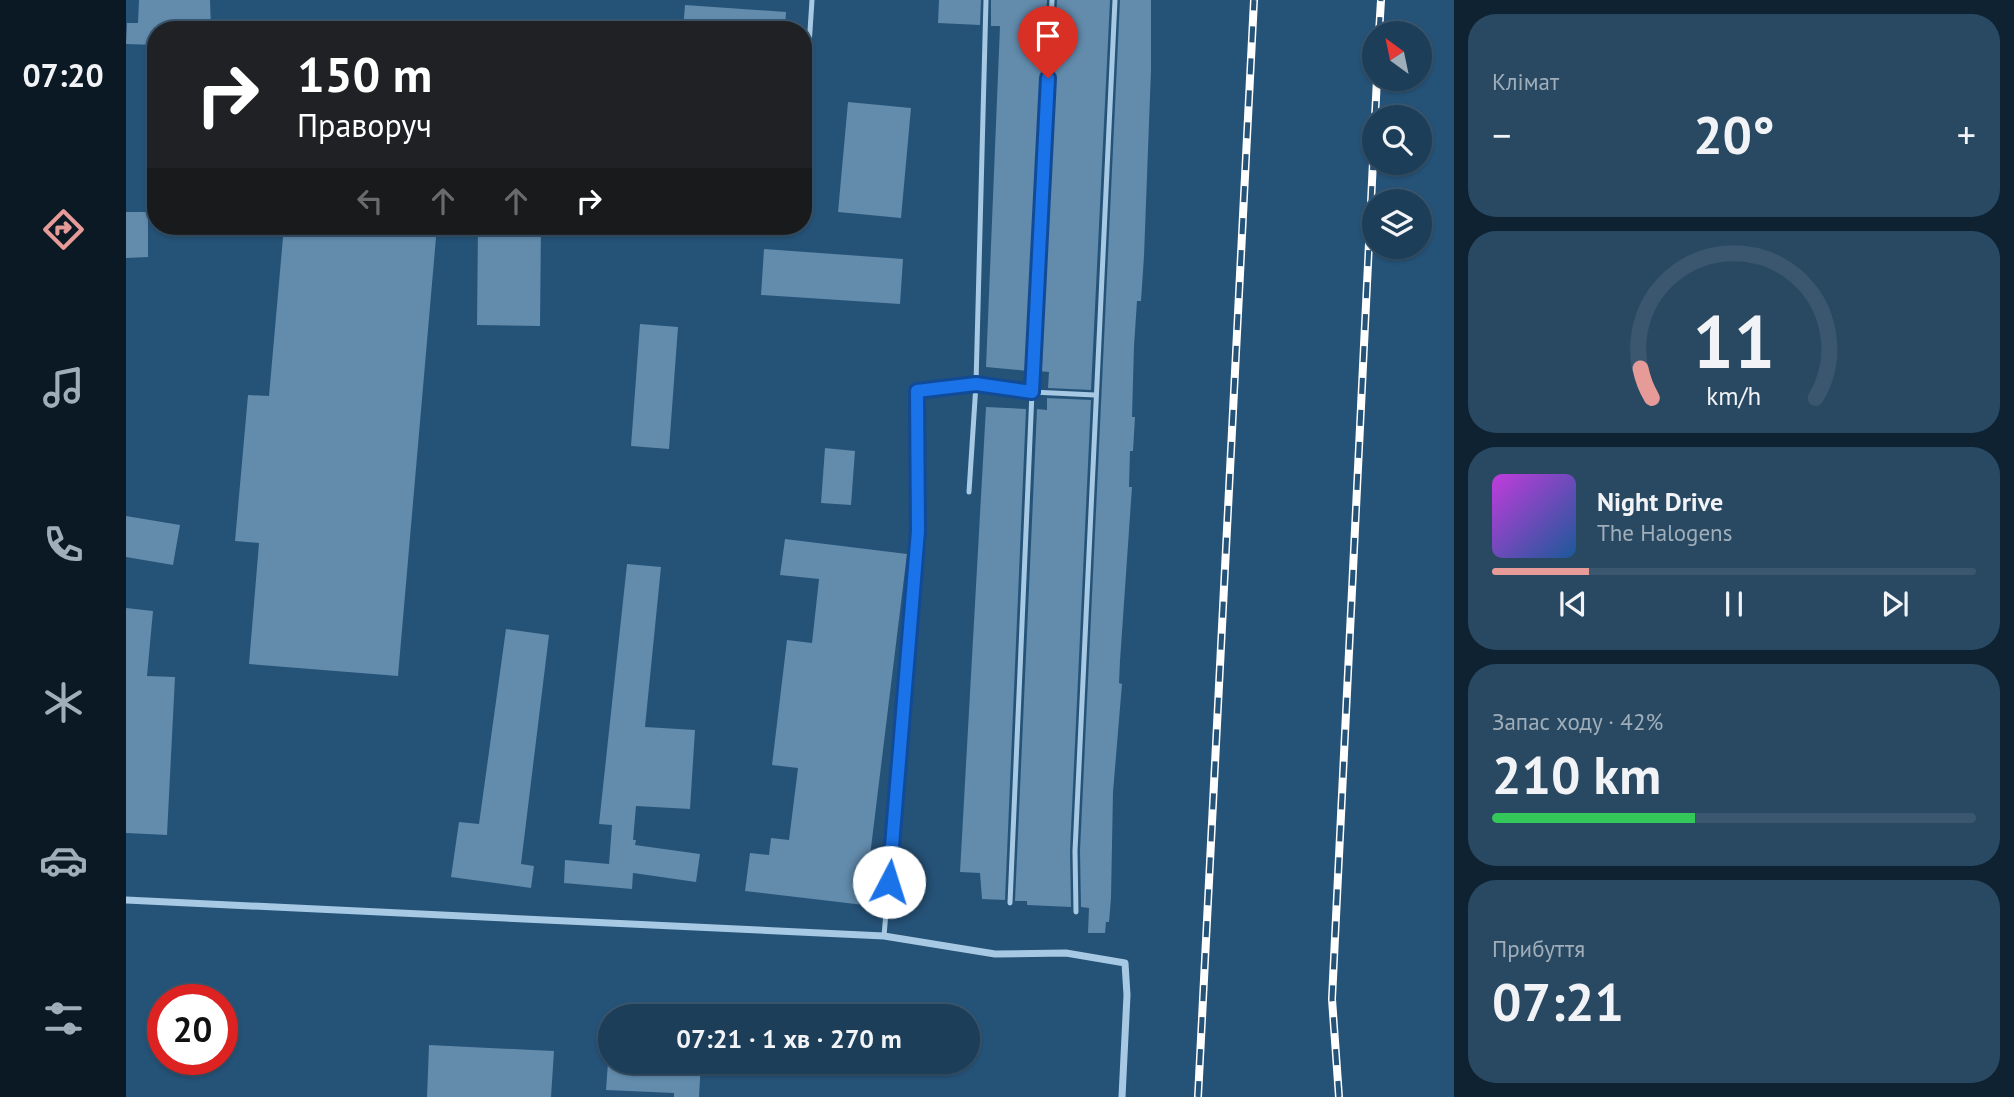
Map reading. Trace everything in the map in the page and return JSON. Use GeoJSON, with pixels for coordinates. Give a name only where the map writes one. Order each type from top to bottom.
{"type":"FeatureCollection","features":[{"type":"Feature","properties":{"kind":"street"},"geometry":{"type":"LineString","coordinates":[[126,900],[884,936],[995,954],[1066,953],[1125,963],[1127,995],[1122,1097]]}},
{"type":"Feature","properties":{"kind":"lane"},"geometry":{"type":"LineString","coordinates":[[810,21],[811,0]]}},
{"type":"Feature","properties":{"kind":"lane"},"geometry":{"type":"LineString","coordinates":[[969,492],[976,384],[986,0]]}},
{"type":"Feature","properties":{"kind":"lane"},"geometry":{"type":"LineString","coordinates":[[1010,903],[1052,0]]}},
{"type":"Feature","properties":{"kind":"lane"},"geometry":{"type":"LineString","coordinates":[[1076,912],[1075,851],[1115,0]]}},
{"type":"Feature","properties":{"kind":"lane"},"geometry":{"type":"LineString","coordinates":[[884,936],[918,531],[917,391],[976,384],[1032,392],[1096,395]]}},
{"type":"Feature","properties":{"kind":"building"},"geometry":{"type":"Polygon","coordinates":[[[139,0],[210,0],[211,21],[147,21],[147,45],[126,44],[127,23],[138,23],[139,0]]]}},
{"type":"Feature","properties":{"kind":"building"},"geometry":{"type":"Polygon","coordinates":[[[939,0],[981,0],[980,25],[938,23],[939,0]]]}},
{"type":"Feature","properties":{"kind":"building"},"geometry":{"type":"Polygon","coordinates":[[[991,0],[1047,0],[1028,371],[986,367],[1000,26],[991,26],[991,0]]]}},
{"type":"Feature","properties":{"kind":"building"},"geometry":{"type":"Polygon","coordinates":[[[1057,0],[1110,0],[1091,390],[1048,388],[1049,372],[1038,371],[1057,0]]]}},
{"type":"Feature","properties":{"kind":"building"},"geometry":{"type":"Polygon","coordinates":[[[1120,0],[1151,0],[1151,70],[1144,256],[1134,346],[1132,417],[1135,417],[1133,451],[1130,451],[1129,487],[1132,487],[1120,661],[1119,683],[1122,684],[1113,792],[1111,898],[1105,933],[1088,933],[1089,908],[1081,907],[1080,851],[1120,0]]]}},
{"type":"Feature","properties":{"kind":"building"},"geometry":{"type":"Polygon","coordinates":[[[685,5],[786,12],[786,21],[684,21],[685,5]]]}},
{"type":"Feature","properties":{"kind":"building"},"geometry":{"type":"Polygon","coordinates":[[[848,102],[911,108],[901,218],[838,212],[848,102]]]}},
{"type":"Feature","properties":{"kind":"building"},"geometry":{"type":"Polygon","coordinates":[[[126,212],[147,212],[148,257],[126,258],[126,212]]]}},
{"type":"Feature","properties":{"kind":"building"},"geometry":{"type":"Polygon","coordinates":[[[283,235],[436,235],[398,676],[249,664],[259,543],[235,541],[248,395],[269,396],[283,235]]]}},
{"type":"Feature","properties":{"kind":"building"},"geometry":{"type":"Polygon","coordinates":[[[478,235],[541,235],[540,326],[477,325],[478,235]]]}},
{"type":"Feature","properties":{"kind":"building"},"geometry":{"type":"Polygon","coordinates":[[[764,249],[903,259],[900,304],[761,295],[764,249]]]}},
{"type":"Feature","properties":{"kind":"building"},"geometry":{"type":"Polygon","coordinates":[[[640,324],[678,327],[669,449],[631,446],[640,324]]]}},
{"type":"Feature","properties":{"kind":"building"},"geometry":{"type":"Polygon","coordinates":[[[1047,398],[1091,400],[1070,851],[1071,907],[1027,905],[1027,901],[1015,901],[1037,409],[1047,410],[1047,398]]]}},
{"type":"Feature","properties":{"kind":"building"},"geometry":{"type":"Polygon","coordinates":[[[986,407],[1026,409],[1005,900],[982,899],[980,873],[960,872],[986,407]]]}},
{"type":"Feature","properties":{"kind":"building"},"geometry":{"type":"Polygon","coordinates":[[[825,448],[855,451],[851,505],[821,503],[825,448]]]}},
{"type":"Feature","properties":{"kind":"building"},"geometry":{"type":"Polygon","coordinates":[[[126,516],[180,525],[173,565],[126,557],[126,516]]]}},
{"type":"Feature","properties":{"kind":"building"},"geometry":{"type":"Polygon","coordinates":[[[785,539],[907,554],[864,905],[745,891],[750,853],[769,855],[771,838],[789,840],[798,768],[772,765],[787,640],[812,643],[819,579],[780,575],[785,539]]]}},
{"type":"Feature","properties":{"kind":"building"},"geometry":{"type":"Polygon","coordinates":[[[627,564],[661,567],[645,727],[695,730],[690,809],[636,806],[633,840],[636,840],[635,845],[700,854],[696,882],[633,873],[632,889],[564,883],[565,860],[609,864],[612,825],[599,824],[627,564]]]}},
{"type":"Feature","properties":{"kind":"building"},"geometry":{"type":"Polygon","coordinates":[[[126,608],[153,611],[147,676],[175,677],[167,835],[126,833],[126,608]]]}},
{"type":"Feature","properties":{"kind":"building"},"geometry":{"type":"Polygon","coordinates":[[[506,629],[549,635],[521,864],[534,866],[531,888],[451,877],[459,822],[479,824],[506,629]]]}},
{"type":"Feature","properties":{"kind":"building"},"geometry":{"type":"Polygon","coordinates":[[[429,1045],[554,1051],[551,1097],[427,1097],[429,1045]]]}},
{"type":"Feature","properties":{"kind":"building"},"geometry":{"type":"Polygon","coordinates":[[[607,1074],[700,1074],[699,1097],[674,1097],[674,1093],[606,1090],[607,1074]]]}},
{"type":"Feature","properties":{"kind":"railway"},"geometry":{"type":"LineString","coordinates":[[1198,1097],[1254,0]]}},
{"type":"Feature","properties":{"kind":"railway"},"geometry":{"type":"LineString","coordinates":[[1380,21],[1381,0]]}},
{"type":"Feature","properties":{"kind":"railway"},"geometry":{"type":"LineString","coordinates":[[1376,91],[1376,105]]}},
{"type":"Feature","properties":{"kind":"railway"},"geometry":{"type":"LineString","coordinates":[[1339,1097],[1332,999],[1372,175]]}},
{"type":"Feature","properties":{"kind":"route"},"geometry":{"type":"LineString","coordinates":[[889,882],[918,531],[917,391],[976,384],[1032,392],[1048,78]]}}]}
